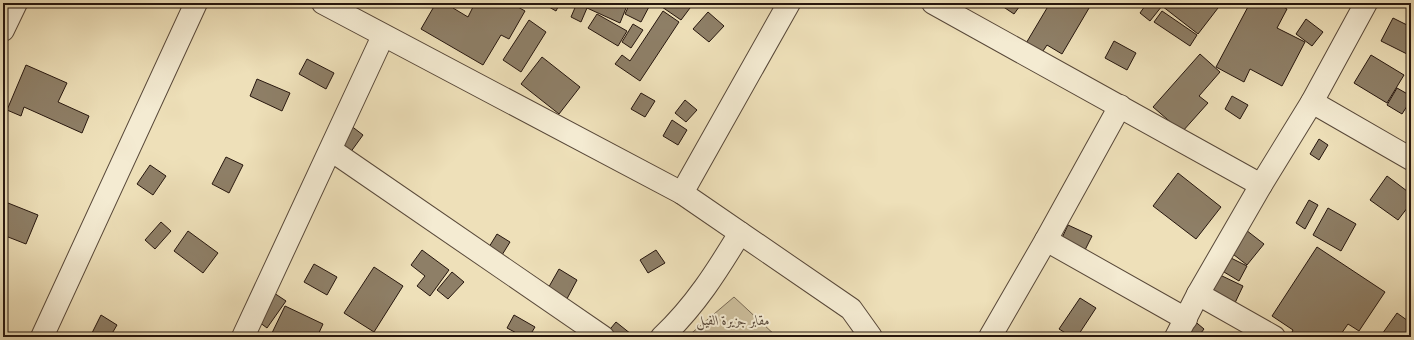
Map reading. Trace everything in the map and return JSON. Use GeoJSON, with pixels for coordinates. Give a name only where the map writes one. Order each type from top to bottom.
{"type":"FeatureCollection","features":[{"type":"Feature","properties":{"kind":"street"},"geometry":{"type":"LineString","coordinates":[[3,30],[16,3]]}},
{"type":"Feature","properties":{"kind":"street"},"geometry":{"type":"LineString","coordinates":[[42,337],[196,3]]}},
{"type":"Feature","properties":{"kind":"street"},"geometry":{"type":"LineString","coordinates":[[323,3],[682,193],[852,309],[872,337]]}},
{"type":"Feature","properties":{"kind":"street"},"geometry":{"type":"LineString","coordinates":[[933,3],[1261,185]]}},
{"type":"Feature","properties":{"kind":"street"},"geometry":{"type":"LineString","coordinates":[[1046,240],[1181,328],[1198,294],[1261,185],[1312,102],[1366,3]]}},
{"type":"Feature","properties":{"kind":"street"},"geometry":{"type":"LineString","coordinates":[[682,193],[782,6]]}},
{"type":"Feature","properties":{"kind":"street"},"geometry":{"type":"LineString","coordinates":[[243,337],[383,36]]}},
{"type":"Feature","properties":{"kind":"street"},"geometry":{"type":"LineString","coordinates":[[1312,102],[1411,159]]}},
{"type":"Feature","properties":{"kind":"street"},"geometry":{"type":"LineString","coordinates":[[990,337],[1046,240],[1120,106]]}},
{"type":"Feature","properties":{"kind":"street"},"geometry":{"type":"LineString","coordinates":[[331,150],[603,337]]}},
{"type":"Feature","properties":{"kind":"street"},"geometry":{"type":"LineString","coordinates":[[662,337],[684,314],[714,276],[740,233]]}},
{"type":"Feature","properties":{"kind":"street"},"geometry":{"type":"LineString","coordinates":[[1198,294],[1274,337]]}},
{"type":"Feature","properties":{"kind":"green space","name":"مقابر جزيرة الفيل"},"geometry":{"type":"Polygon","coordinates":[[[734,297],[777,337],[687,337],[734,297]]]}},
{"type":"Feature","properties":{"kind":"building"},"geometry":{"type":"Polygon","coordinates":[[[436,3],[456,3],[453,8],[468,17],[475,3],[511,3],[525,11],[509,39],[501,35],[483,65],[421,29],[436,3]]]}},
{"type":"Feature","properties":{"kind":"building"},"geometry":{"type":"Polygon","coordinates":[[[542,3],[560,3],[556,11],[542,3]]]}},
{"type":"Feature","properties":{"kind":"building"},"geometry":{"type":"Polygon","coordinates":[[[577,3],[628,3],[620,23],[587,8],[581,22],[571,17],[577,3]]]}},
{"type":"Feature","properties":{"kind":"building"},"geometry":{"type":"Polygon","coordinates":[[[630,3],[651,3],[641,22],[625,14],[630,3]]]}},
{"type":"Feature","properties":{"kind":"building"},"geometry":{"type":"Polygon","coordinates":[[[665,3],[683,3],[690,8],[681,20],[662,7],[665,3]]]}},
{"type":"Feature","properties":{"kind":"building"},"geometry":{"type":"Polygon","coordinates":[[[1022,3],[1014,14],[999,4],[1022,3]]]}},
{"type":"Feature","properties":{"kind":"building"},"geometry":{"type":"Polygon","coordinates":[[[1050,3],[1092,3],[1062,54],[1047,45],[1041,54],[1025,45],[1050,3]]]}},
{"type":"Feature","properties":{"kind":"building"},"geometry":{"type":"Polygon","coordinates":[[[1147,3],[1212,3],[1218,8],[1198,34],[1162,6],[1150,21],[1140,13],[1147,3]]]}},
{"type":"Feature","properties":{"kind":"building"},"geometry":{"type":"Polygon","coordinates":[[[1250,3],[1276,3],[1287,9],[1277,28],[1305,42],[1282,86],[1250,69],[1244,82],[1216,67],[1250,3]]]}},
{"type":"Feature","properties":{"kind":"building"},"geometry":{"type":"Polygon","coordinates":[[[663,11],[679,22],[640,81],[615,64],[622,55],[630,61],[663,11]]]}},
{"type":"Feature","properties":{"kind":"building"},"geometry":{"type":"Polygon","coordinates":[[[1162,11],[1197,35],[1190,46],[1154,22],[1162,11]]]}},
{"type":"Feature","properties":{"kind":"building"},"geometry":{"type":"Polygon","coordinates":[[[708,12],[724,26],[709,42],[693,29],[708,12]]]}},
{"type":"Feature","properties":{"kind":"building"},"geometry":{"type":"Polygon","coordinates":[[[597,14],[627,31],[618,46],[588,28],[597,14]]]}},
{"type":"Feature","properties":{"kind":"building"},"geometry":{"type":"Polygon","coordinates":[[[1393,18],[1411,27],[1411,56],[1381,41],[1393,18]]]}},
{"type":"Feature","properties":{"kind":"building"},"geometry":{"type":"Polygon","coordinates":[[[1306,19],[1323,32],[1312,46],[1296,34],[1306,19]]]}},
{"type":"Feature","properties":{"kind":"building"},"geometry":{"type":"Polygon","coordinates":[[[529,20],[546,32],[521,72],[503,60],[529,20]]]}},
{"type":"Feature","properties":{"kind":"building"},"geometry":{"type":"Polygon","coordinates":[[[633,24],[643,30],[631,48],[622,42],[633,24]]]}},
{"type":"Feature","properties":{"kind":"building"},"geometry":{"type":"Polygon","coordinates":[[[1114,41],[1136,53],[1127,70],[1105,58],[1114,41]]]}},
{"type":"Feature","properties":{"kind":"building"},"geometry":{"type":"Polygon","coordinates":[[[1200,54],[1220,72],[1199,96],[1208,103],[1182,132],[1153,107],[1200,54]]]}},
{"type":"Feature","properties":{"kind":"building"},"geometry":{"type":"Polygon","coordinates":[[[1371,55],[1404,75],[1387,103],[1354,83],[1371,55]]]}},
{"type":"Feature","properties":{"kind":"building"},"geometry":{"type":"Polygon","coordinates":[[[542,57],[580,87],[559,114],[521,84],[542,57]]]}},
{"type":"Feature","properties":{"kind":"building"},"geometry":{"type":"Polygon","coordinates":[[[307,59],[334,73],[326,89],[299,74],[307,59]]]}},
{"type":"Feature","properties":{"kind":"building"},"geometry":{"type":"Polygon","coordinates":[[[26,65],[67,83],[58,102],[89,116],[82,133],[24,107],[21,116],[7,110],[26,65]]]}},
{"type":"Feature","properties":{"kind":"building"},"geometry":{"type":"Polygon","coordinates":[[[257,79],[290,93],[282,111],[250,96],[257,79]]]}},
{"type":"Feature","properties":{"kind":"building"},"geometry":{"type":"Polygon","coordinates":[[[1397,88],[1411,96],[1411,100],[1402,114],[1387,105],[1397,88]]]}},
{"type":"Feature","properties":{"kind":"building"},"geometry":{"type":"Polygon","coordinates":[[[641,93],[655,101],[645,117],[631,109],[641,93]]]}},
{"type":"Feature","properties":{"kind":"building"},"geometry":{"type":"Polygon","coordinates":[[[1232,96],[1248,105],[1240,119],[1225,109],[1232,96]]]}},
{"type":"Feature","properties":{"kind":"building"},"geometry":{"type":"Polygon","coordinates":[[[685,100],[697,110],[686,122],[675,113],[685,100]]]}},
{"type":"Feature","properties":{"kind":"building"},"geometry":{"type":"Polygon","coordinates":[[[672,120],[687,130],[678,145],[663,136],[672,120]]]}},
{"type":"Feature","properties":{"kind":"building"},"geometry":{"type":"Polygon","coordinates":[[[350,125],[363,135],[342,164],[328,155],[350,125]]]}},
{"type":"Feature","properties":{"kind":"building"},"geometry":{"type":"Polygon","coordinates":[[[1319,139],[1328,145],[1319,160],[1310,154],[1319,139]]]}},
{"type":"Feature","properties":{"kind":"building"},"geometry":{"type":"Polygon","coordinates":[[[226,157],[243,165],[229,193],[212,184],[226,157]]]}},
{"type":"Feature","properties":{"kind":"building"},"geometry":{"type":"Polygon","coordinates":[[[150,165],[166,176],[153,195],[137,184],[150,165]]]}},
{"type":"Feature","properties":{"kind":"building"},"geometry":{"type":"Polygon","coordinates":[[[1178,173],[1221,207],[1196,239],[1153,206],[1178,173]]]}},
{"type":"Feature","properties":{"kind":"building"},"geometry":{"type":"Polygon","coordinates":[[[1387,176],[1411,194],[1411,203],[1398,220],[1370,200],[1387,176]]]}},
{"type":"Feature","properties":{"kind":"building"},"geometry":{"type":"Polygon","coordinates":[[[1309,200],[1318,205],[1305,229],[1296,223],[1309,200]]]}},
{"type":"Feature","properties":{"kind":"building"},"geometry":{"type":"Polygon","coordinates":[[[3,201],[38,215],[26,244],[3,235],[3,201]]]}},
{"type":"Feature","properties":{"kind":"building"},"geometry":{"type":"Polygon","coordinates":[[[1328,208],[1356,224],[1341,251],[1313,235],[1328,208]]]}},
{"type":"Feature","properties":{"kind":"building"},"geometry":{"type":"Polygon","coordinates":[[[161,222],[171,231],[155,249],[145,240],[161,222]]]}},
{"type":"Feature","properties":{"kind":"building"},"geometry":{"type":"Polygon","coordinates":[[[1068,225],[1092,236],[1084,252],[1061,240],[1068,225]]]}},
{"type":"Feature","properties":{"kind":"building"},"geometry":{"type":"Polygon","coordinates":[[[1246,230],[1264,244],[1247,265],[1229,251],[1246,230]]]}},
{"type":"Feature","properties":{"kind":"building"},"geometry":{"type":"Polygon","coordinates":[[[188,231],[218,253],[203,273],[174,251],[188,231]]]}},
{"type":"Feature","properties":{"kind":"building"},"geometry":{"type":"Polygon","coordinates":[[[497,234],[510,242],[502,255],[489,247],[497,234]]]}},
{"type":"Feature","properties":{"kind":"building"},"geometry":{"type":"Polygon","coordinates":[[[1317,247],[1385,292],[1359,331],[1348,324],[1339,337],[1300,337],[1292,332],[1293,330],[1272,316],[1317,247]]]}},
{"type":"Feature","properties":{"kind":"building"},"geometry":{"type":"Polygon","coordinates":[[[422,250],[449,270],[430,296],[417,286],[425,276],[411,265],[422,250]]]}},
{"type":"Feature","properties":{"kind":"building"},"geometry":{"type":"Polygon","coordinates":[[[656,250],[665,263],[648,273],[640,260],[656,250]]]}},
{"type":"Feature","properties":{"kind":"building"},"geometry":{"type":"Polygon","coordinates":[[[1231,258],[1247,266],[1239,281],[1224,272],[1231,258]]]}},
{"type":"Feature","properties":{"kind":"building"},"geometry":{"type":"Polygon","coordinates":[[[314,264],[337,277],[327,295],[304,282],[314,264]]]}},
{"type":"Feature","properties":{"kind":"building"},"geometry":{"type":"Polygon","coordinates":[[[374,267],[403,286],[374,332],[344,313],[374,267]]]}},
{"type":"Feature","properties":{"kind":"building"},"geometry":{"type":"Polygon","coordinates":[[[559,269],[577,280],[561,310],[542,299],[559,269]]]}},
{"type":"Feature","properties":{"kind":"building"},"geometry":{"type":"Polygon","coordinates":[[[452,272],[464,282],[448,299],[437,290],[452,272]]]}},
{"type":"Feature","properties":{"kind":"building"},"geometry":{"type":"Polygon","coordinates":[[[1220,275],[1243,286],[1234,305],[1211,294],[1220,275]]]}},
{"type":"Feature","properties":{"kind":"building"},"geometry":{"type":"Polygon","coordinates":[[[274,293],[286,301],[267,328],[255,319],[274,293]]]}},
{"type":"Feature","properties":{"kind":"building"},"geometry":{"type":"Polygon","coordinates":[[[1080,298],[1096,308],[1077,337],[1072,337],[1059,329],[1080,298]]]}},
{"type":"Feature","properties":{"kind":"building"},"geometry":{"type":"Polygon","coordinates":[[[285,306],[323,324],[317,337],[281,337],[272,333],[285,306]]]}},
{"type":"Feature","properties":{"kind":"building"},"geometry":{"type":"Polygon","coordinates":[[[1397,313],[1411,323],[1411,337],[1380,337],[1397,313]]]}},
{"type":"Feature","properties":{"kind":"building"},"geometry":{"type":"Polygon","coordinates":[[[101,315],[117,325],[110,337],[100,337],[92,333],[101,315]]]}},
{"type":"Feature","properties":{"kind":"building"},"geometry":{"type":"Polygon","coordinates":[[[514,315],[535,327],[529,337],[524,337],[507,328],[514,315]]]}},
{"type":"Feature","properties":{"kind":"building"},"geometry":{"type":"Polygon","coordinates":[[[1192,319],[1204,329],[1198,337],[1178,337],[1192,319]]]}},
{"type":"Feature","properties":{"kind":"building"},"geometry":{"type":"Polygon","coordinates":[[[616,322],[631,334],[629,337],[610,337],[606,334],[616,322]]]}}]}
